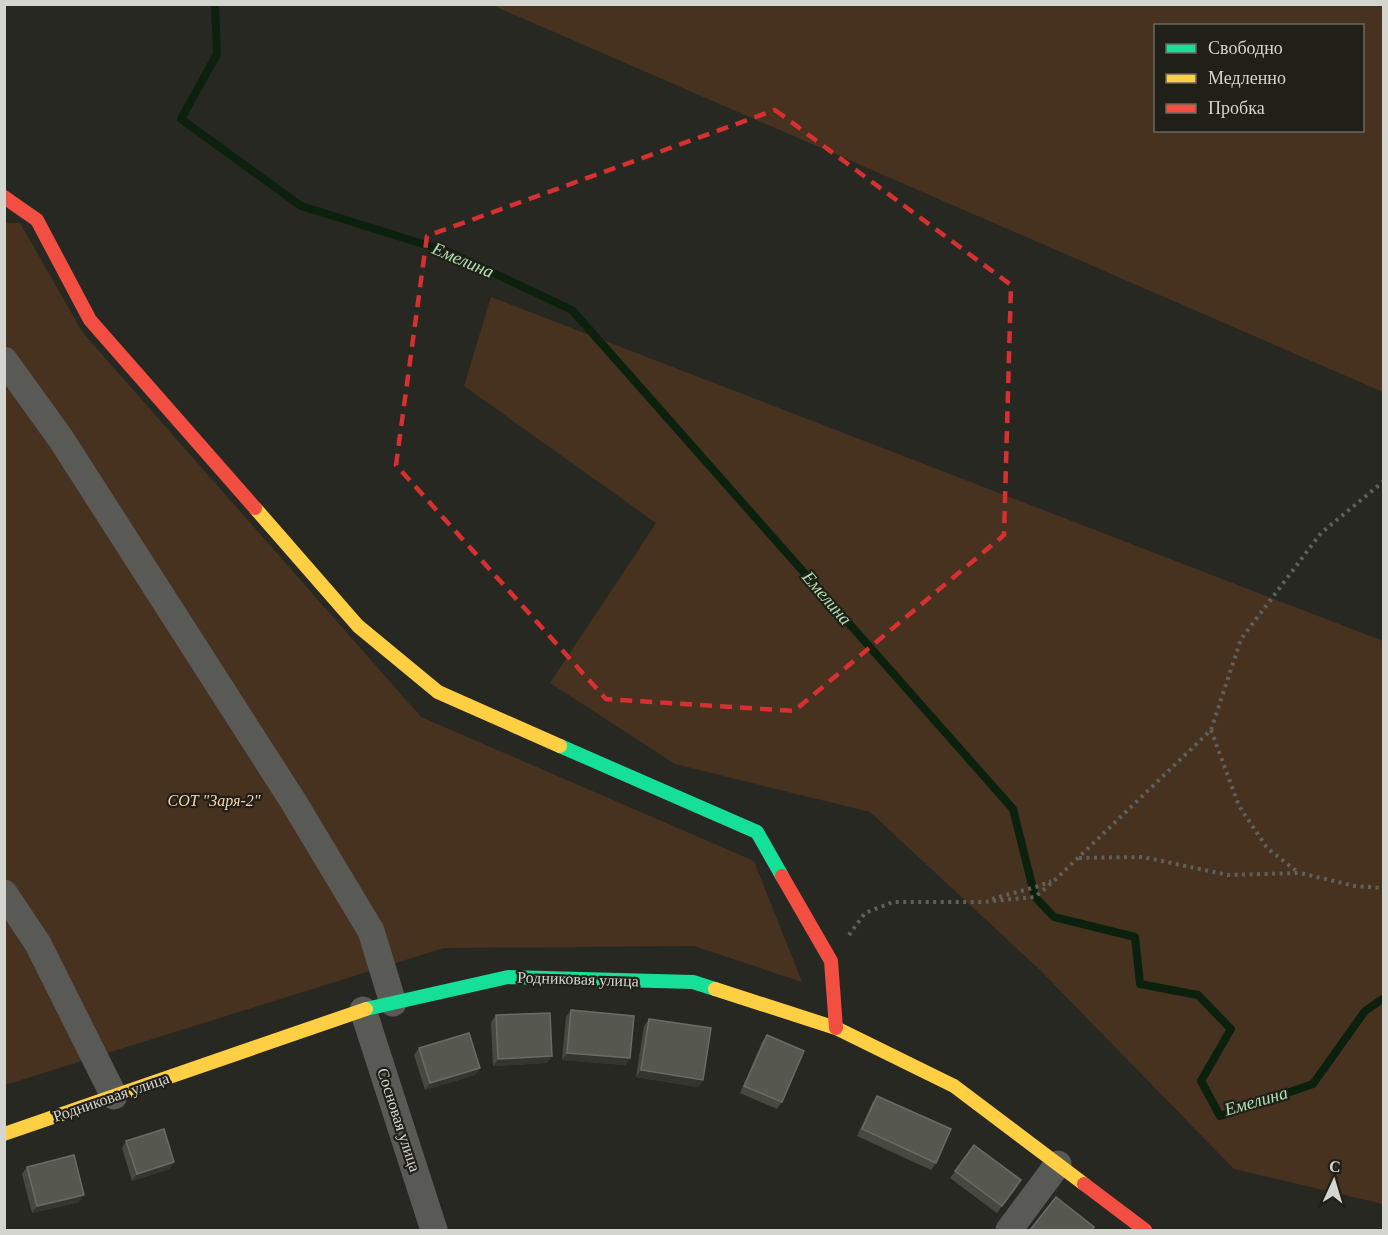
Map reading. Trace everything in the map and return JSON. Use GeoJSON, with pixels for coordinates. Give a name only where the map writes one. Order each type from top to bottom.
{"type":"FeatureCollection","features":[{"type":"Feature","properties":{"kind":"street"},"geometry":{"type":"LineString","coordinates":[[4,196],[37,220],[90,320],[358,626],[438,692],[757,832],[831,961],[836,1028]]}},
{"type":"Feature","properties":{"kind":"street"},"geometry":{"type":"LineString","coordinates":[[4,360],[61,439],[299,811],[371,932],[393,1003]]}},
{"type":"Feature","properties":{"kind":"street"},"geometry":{"type":"LineString","coordinates":[[4,893],[38,944],[114,1096]]}},
{"type":"Feature","properties":{"kind":"street","name":"Родниковая улица"},"geometry":{"type":"LineString","coordinates":[[4,1134],[363,1010],[508,977],[693,982],[836,1028],[954,1086],[1145,1230]]}},
{"type":"Feature","properties":{"kind":"street","name":"Сосновая улица"},"geometry":{"type":"LineString","coordinates":[[363,1010],[434,1230]]}},
{"type":"Feature","properties":{"kind":"street"},"geometry":{"type":"LineString","coordinates":[[1009,1230],[1058,1164]]}},
{"type":"Feature","properties":{"kind":"path"},"geometry":{"type":"LineString","coordinates":[[831,961],[865,913],[893,902],[983,902],[1035,897],[1056,879],[1211,730],[1241,639],[1321,533],[1383,481]]}},
{"type":"Feature","properties":{"kind":"path"},"geometry":{"type":"LineString","coordinates":[[1211,730],[1239,806],[1267,848],[1300,873]]}},
{"type":"Feature","properties":{"kind":"path"},"geometry":{"type":"LineString","coordinates":[[1078,858],[1143,857],[1228,875],[1300,873],[1355,885],[1383,888]]}},
{"type":"Feature","properties":{"kind":"path"},"geometry":{"type":"LineString","coordinates":[[983,902],[1056,879]]}},
{"type":"Feature","properties":{"kind":"highlighted area"},"geometry":{"type":"Polygon","coordinates":[[[775,110],[1011,285],[1004,535],[794,711],[606,699],[396,465],[427,236],[775,110]]]}},
{"type":"Feature","properties":{"kind":"green space"},"geometry":{"type":"Polygon","coordinates":[[[492,5],[1383,5],[1383,392],[492,5]]]}},
{"type":"Feature","properties":{"kind":"green space","name":"СОТ \"Заря-2\""},"geometry":{"type":"Polygon","coordinates":[[[5,223],[20,223],[83,333],[421,717],[754,861],[802,982],[694,946],[444,948],[5,1085],[5,223]]]}},
{"type":"Feature","properties":{"kind":"green space"},"geometry":{"type":"Polygon","coordinates":[[[491,297],[1383,641],[1383,1204],[1234,1169],[1040,970],[870,812],[675,764],[550,683],[656,523],[464,386],[491,297]]]}},
{"type":"Feature","properties":{"kind":"building"},"geometry":{"type":"Polygon","coordinates":[[[571,1010],[634,1016],[630,1058],[567,1053],[571,1010]]]}},
{"type":"Feature","properties":{"kind":"building"},"geometry":{"type":"Polygon","coordinates":[[[550,1013],[552,1056],[498,1059],[496,1015],[550,1013]]]}},
{"type":"Feature","properties":{"kind":"building"},"geometry":{"type":"Polygon","coordinates":[[[649,1019],[711,1028],[703,1080],[641,1070],[649,1019]]]}},
{"type":"Feature","properties":{"kind":"building"},"geometry":{"type":"Polygon","coordinates":[[[469,1033],[480,1068],[430,1083],[419,1048],[469,1033]]]}},
{"type":"Feature","properties":{"kind":"building"},"geometry":{"type":"Polygon","coordinates":[[[767,1035],[804,1051],[782,1102],[744,1086],[767,1035]]]}},
{"type":"Feature","properties":{"kind":"building"},"geometry":{"type":"Polygon","coordinates":[[[877,1096],[951,1129],[936,1163],[862,1129],[877,1096]]]}},
{"type":"Feature","properties":{"kind":"building"},"geometry":{"type":"Polygon","coordinates":[[[164,1129],[174,1162],[137,1174],[126,1141],[164,1129]]]}},
{"type":"Feature","properties":{"kind":"building"},"geometry":{"type":"Polygon","coordinates":[[[974,1145],[1021,1180],[1002,1206],[955,1171],[974,1145]]]}},
{"type":"Feature","properties":{"kind":"building"},"geometry":{"type":"Polygon","coordinates":[[[74,1155],[84,1195],[37,1206],[27,1167],[74,1155]]]}},
{"type":"Feature","properties":{"kind":"building"},"geometry":{"type":"Polygon","coordinates":[[[1056,1197],[1094,1227],[1092,1230],[1030,1230],[1056,1197]]]}},
{"type":"Feature","properties":{"kind":"waterway","name":"Емелина"},"geometry":{"type":"LineString","coordinates":[[215,4],[217,54],[181,119],[301,206],[449,252],[572,310],[1013,809],[1035,897],[1054,917],[1135,937],[1140,984],[1198,995],[1231,1029],[1201,1081],[1220,1116],[1313,1084],[1365,1011],[1384,998]]}},
{"type":"Feature","properties":{"kind":"traffic: fast"},"geometry":{"type":"LineString","coordinates":[[560,746],[757,832],[782,876]]}},
{"type":"Feature","properties":{"kind":"traffic: fast"},"geometry":{"type":"LineString","coordinates":[[366,1009],[508,977],[693,982],[715,989]]}},
{"type":"Feature","properties":{"kind":"traffic: slow"},"geometry":{"type":"LineString","coordinates":[[255,508],[358,626],[438,692],[560,746]]}},
{"type":"Feature","properties":{"kind":"traffic: slow"},"geometry":{"type":"LineString","coordinates":[[715,989],[836,1028],[954,1086],[1084,1184]]}},
{"type":"Feature","properties":{"kind":"traffic: slow"},"geometry":{"type":"LineString","coordinates":[[4,1134],[366,1009]]}},
{"type":"Feature","properties":{"kind":"traffic: jam"},"geometry":{"type":"LineString","coordinates":[[4,197],[37,220],[90,320],[255,508]]}},
{"type":"Feature","properties":{"kind":"traffic: jam"},"geometry":{"type":"LineString","coordinates":[[782,876],[831,961],[836,1028]]}},
{"type":"Feature","properties":{"kind":"traffic: jam"},"geometry":{"type":"LineString","coordinates":[[1084,1184],[1145,1230]]}}]}
